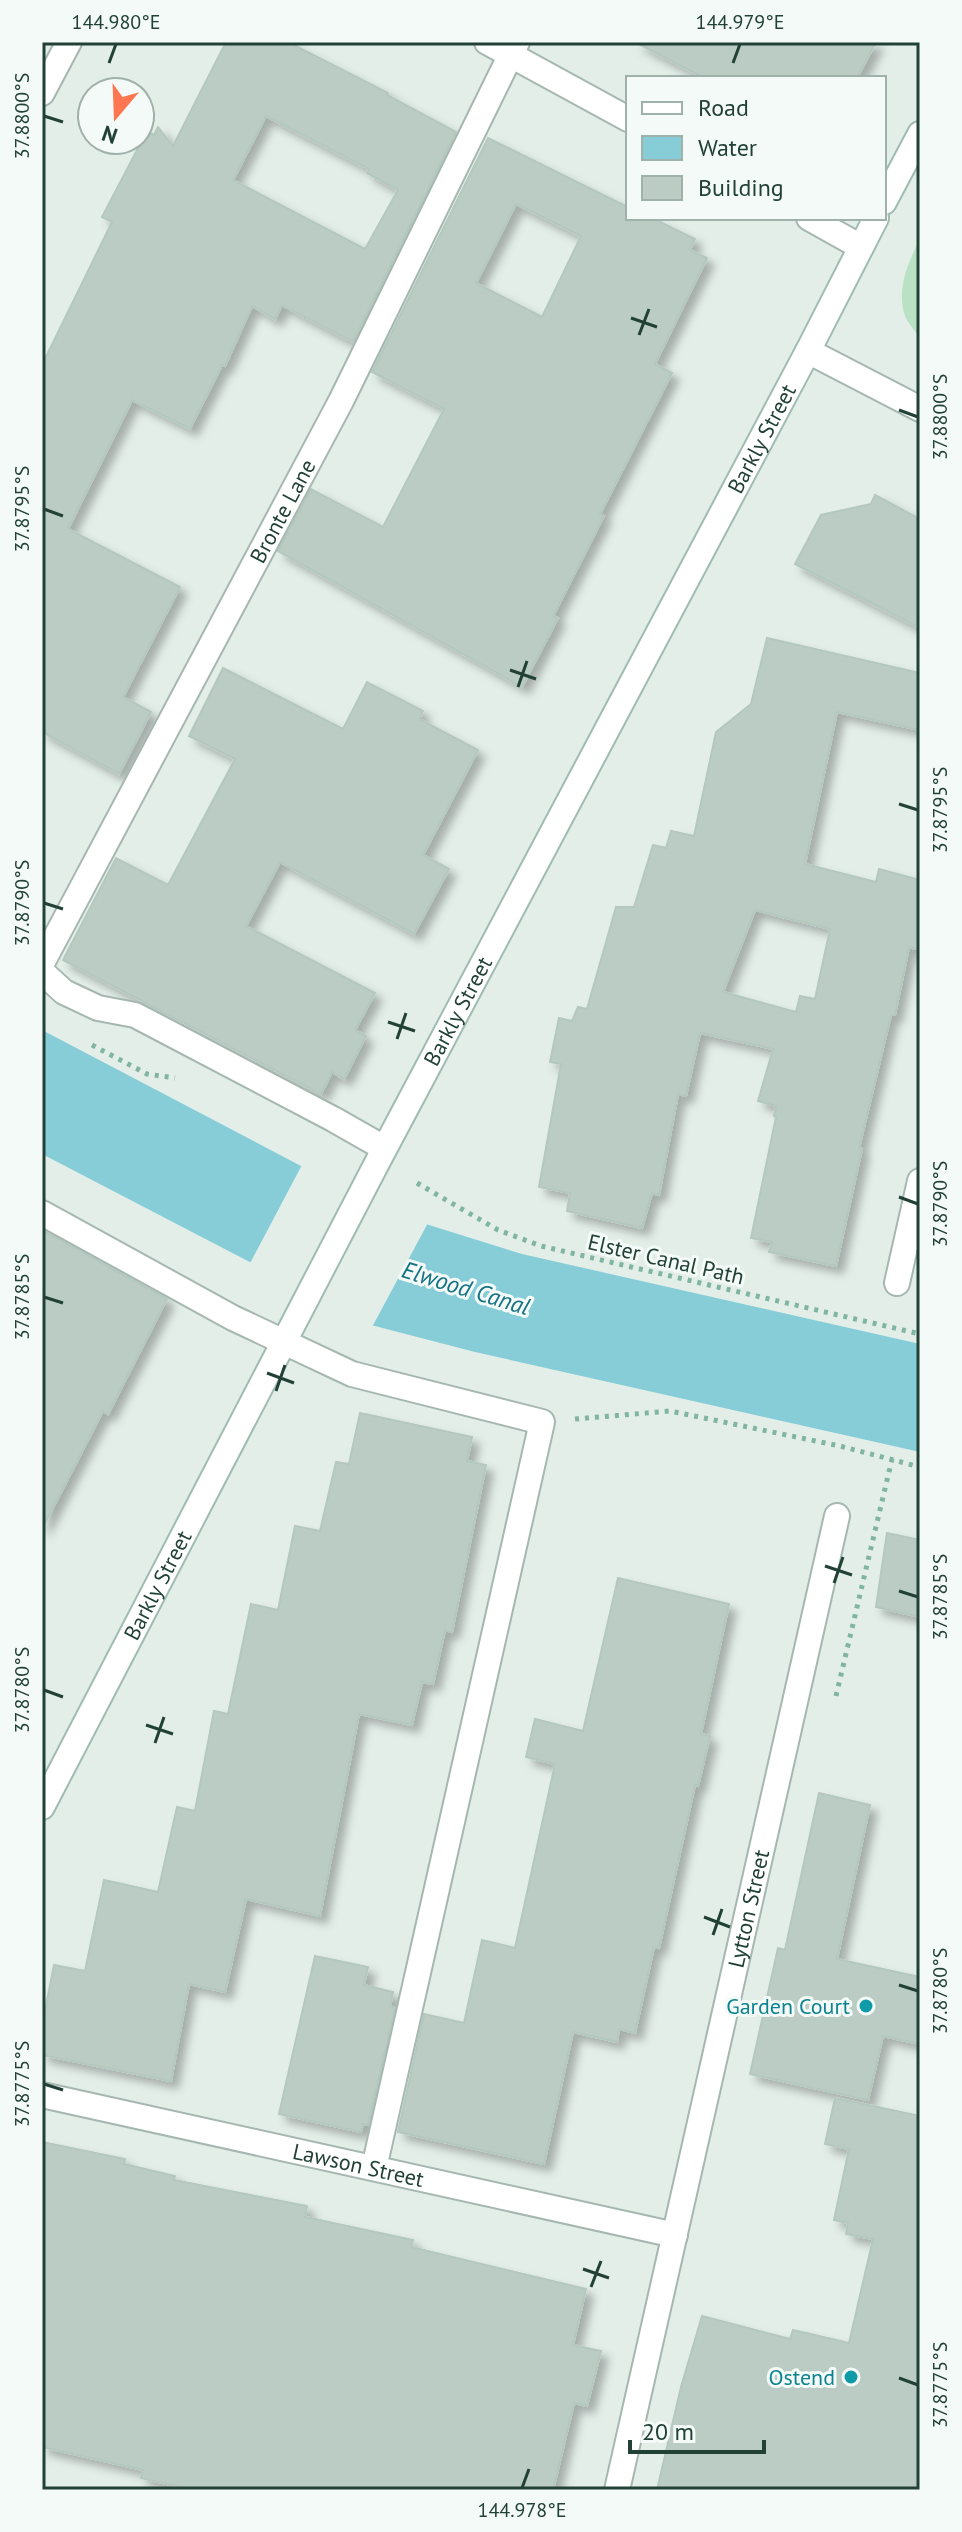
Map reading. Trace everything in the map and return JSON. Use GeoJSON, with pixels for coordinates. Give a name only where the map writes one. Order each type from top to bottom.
{"type":"FeatureCollection","features":[{"type":"Feature","properties":{"kind":"street"},"geometry":{"type":"LineString","coordinates":[[42,93],[69,42]]}},
{"type":"Feature","properties":{"kind":"street"},"geometry":{"type":"LineString","coordinates":[[487,42],[514,48],[626,118]]}},
{"type":"Feature","properties":{"kind":"street","name":"Bronte Lane"},"geometry":{"type":"LineString","coordinates":[[42,963],[341,401],[514,48]]}},
{"type":"Feature","properties":{"kind":"street"},"geometry":{"type":"LineString","coordinates":[[886,198],[920,134]]}},
{"type":"Feature","properties":{"kind":"street"},"geometry":{"type":"LineString","coordinates":[[813,220],[861,247]]}},
{"type":"Feature","properties":{"kind":"street","name":"Barkly Street"},"geometry":{"type":"LineString","coordinates":[[42,1807],[384,1148],[875,220]]}},
{"type":"Feature","properties":{"kind":"street"},"geometry":{"type":"LineString","coordinates":[[808,351],[920,409]]}},
{"type":"Feature","properties":{"kind":"street"},"geometry":{"type":"LineString","coordinates":[[42,972],[64,992],[98,1008],[135,1015],[384,1148]]}},
{"type":"Feature","properties":{"kind":"street"},"geometry":{"type":"LineString","coordinates":[[897,1283],[920,1181]]}},
{"type":"Feature","properties":{"kind":"street"},"geometry":{"type":"LineString","coordinates":[[42,1213],[233,1318],[352,1374],[542,1422],[374,2168]]}},
{"type":"Feature","properties":{"kind":"street","name":"Lytton Street"},"geometry":{"type":"LineString","coordinates":[[617,2490],[837,1516]]}},
{"type":"Feature","properties":{"kind":"street","name":"Lawson Street"},"geometry":{"type":"LineString","coordinates":[[42,2095],[675,2235]]}},
{"type":"Feature","properties":{"kind":"path","name":"Elster Canal Path"},"geometry":{"type":"LineString","coordinates":[[417,1183],[498,1230],[541,1246],[920,1334]]}},
{"type":"Feature","properties":{"kind":"path"},"geometry":{"type":"LineString","coordinates":[[542,1422],[670,1411],[840,1446],[920,1467]]}},
{"type":"Feature","properties":{"kind":"green space"},"geometry":{"type":"Polygon","coordinates":[[[920,239],[920,338],[905,316],[902,296],[908,267],[920,239]]]}},
{"type":"Feature","properties":{"kind":"water","name":"Elwood Canal"},"geometry":{"type":"Polygon","coordinates":[[[42,1030],[301,1166],[429,1225],[522,1254],[920,1344],[920,1452],[475,1352],[371,1325],[42,1154],[42,1030]]]}},
{"type":"Feature","properties":{"kind":"pier"},"geometry":{"type":"Polygon","coordinates":[[[303,1163],[429,1221],[371,1329],[248,1267],[303,1163]]]}},
{"type":"Feature","properties":{"kind":"building"},"geometry":{"type":"Polygon","coordinates":[[[226,42],[288,42],[456,132],[353,342],[282,305],[275,319],[252,306],[225,366],[222,365],[190,429],[132,400],[68,529],[180,587],[123,697],[151,712],[119,774],[42,732],[42,365],[112,222],[102,217],[134,156],[156,156],[158,127],[173,146],[226,42]],[[266,116],[233,180],[365,249],[398,190],[367,173],[369,169],[266,116]]]}},
{"type":"Feature","properties":{"kind":"building"},"geometry":{"type":"Polygon","coordinates":[[[635,42],[876,42],[858,76],[700,76],[635,42]]]}},
{"type":"Feature","properties":{"kind":"building"},"geometry":{"type":"Polygon","coordinates":[[[488,138],[626,206],[626,220],[656,220],[695,239],[690,250],[707,258],[655,364],[672,373],[600,514],[604,516],[553,616],[558,618],[522,687],[278,551],[311,489],[383,527],[444,409],[372,372],[488,138]],[[516,204],[476,283],[542,317],[581,236],[516,204]]]}},
{"type":"Feature","properties":{"kind":"building"},"geometry":{"type":"Polygon","coordinates":[[[875,495],[920,519],[920,628],[795,564],[821,515],[871,504],[875,495]]]}},
{"type":"Feature","properties":{"kind":"building"},"geometry":{"type":"Polygon","coordinates":[[[767,638],[920,673],[920,730],[837,712],[805,864],[876,882],[879,869],[920,880],[920,950],[909,947],[895,1015],[891,1015],[859,1148],[862,1149],[836,1266],[769,1252],[772,1242],[751,1238],[776,1117],[776,1106],[758,1101],[773,1049],[700,1033],[686,1096],[678,1094],[659,1195],[652,1193],[642,1228],[567,1211],[570,1193],[539,1187],[561,1064],[550,1062],[559,1018],[572,1021],[578,1007],[587,1009],[616,907],[634,907],[653,845],[666,848],[671,831],[694,836],[716,732],[751,704],[767,638]],[[755,910],[723,992],[796,1012],[800,996],[815,999],[830,929],[755,910]]]}},
{"type":"Feature","properties":{"kind":"building"},"geometry":{"type":"Polygon","coordinates":[[[223,668],[343,729],[367,682],[423,711],[419,719],[478,750],[423,855],[449,869],[414,934],[280,862],[246,926],[375,993],[355,1030],[366,1036],[344,1079],[332,1072],[321,1094],[63,960],[116,858],[168,885],[235,759],[189,736],[223,668]]]}},
{"type":"Feature","properties":{"kind":"building"},"geometry":{"type":"Polygon","coordinates":[[[42,1230],[167,1299],[108,1414],[103,1411],[42,1529],[42,1230]]]}},
{"type":"Feature","properties":{"kind":"building"},"geometry":{"type":"Polygon","coordinates":[[[360,1413],[472,1437],[467,1461],[486,1465],[452,1632],[445,1630],[433,1684],[422,1682],[412,1725],[359,1714],[320,1916],[246,1899],[225,1992],[189,1984],[171,2081],[42,2055],[42,2026],[54,1965],[85,1971],[104,1880],[158,1892],[177,1807],[195,1811],[214,1711],[228,1714],[251,1604],[278,1610],[295,1526],[320,1531],[336,1462],[349,1464],[360,1413]]]}},
{"type":"Feature","properties":{"kind":"building"},"geometry":{"type":"Polygon","coordinates":[[[887,1533],[920,1540],[920,1617],[876,1607],[887,1533]]]}},
{"type":"Feature","properties":{"kind":"building"},"geometry":{"type":"Polygon","coordinates":[[[618,1578],[729,1604],[701,1734],[710,1736],[698,1786],[695,1785],[659,1948],[654,1947],[635,2033],[619,2029],[617,2042],[573,2032],[544,2164],[398,2132],[424,2014],[464,2023],[482,1940],[515,1948],[555,1764],[526,1757],[535,1719],[583,1731],[618,1578]]]}},
{"type":"Feature","properties":{"kind":"building"},"geometry":{"type":"Polygon","coordinates":[[[819,1793],[870,1805],[837,1959],[920,1977],[920,2044],[883,2036],[868,2100],[750,2074],[778,1948],[785,1950],[819,1793]]]}},
{"type":"Feature","properties":{"kind":"building"},"geometry":{"type":"Polygon","coordinates":[[[315,1956],[368,1967],[364,1985],[393,1992],[390,2007],[395,2008],[368,2125],[363,2124],[361,2132],[279,2114],[315,1956]]]}},
{"type":"Feature","properties":{"kind":"building"},"geometry":{"type":"Polygon","coordinates":[[[835,2098],[920,2116],[920,2490],[657,2490],[681,2387],[702,2316],[790,2339],[793,2330],[849,2343],[873,2239],[846,2234],[848,2223],[834,2220],[849,2149],[825,2144],[835,2098]]]}},
{"type":"Feature","properties":{"kind":"building"},"geometry":{"type":"Polygon","coordinates":[[[42,2142],[125,2159],[124,2164],[175,2176],[174,2180],[307,2206],[305,2217],[413,2240],[411,2247],[586,2289],[573,2345],[601,2351],[587,2406],[574,2403],[553,2490],[193,2490],[141,2478],[143,2470],[42,2447],[42,2142]]]}},
{"type":"Feature","properties":{"kind":"place","name":"Garden Court"},"geometry":{"type":"Point","coordinates":[866,2006]}},
{"type":"Feature","properties":{"kind":"place","name":"Ostend"},"geometry":{"type":"Point","coordinates":[851,2377]}}]}
